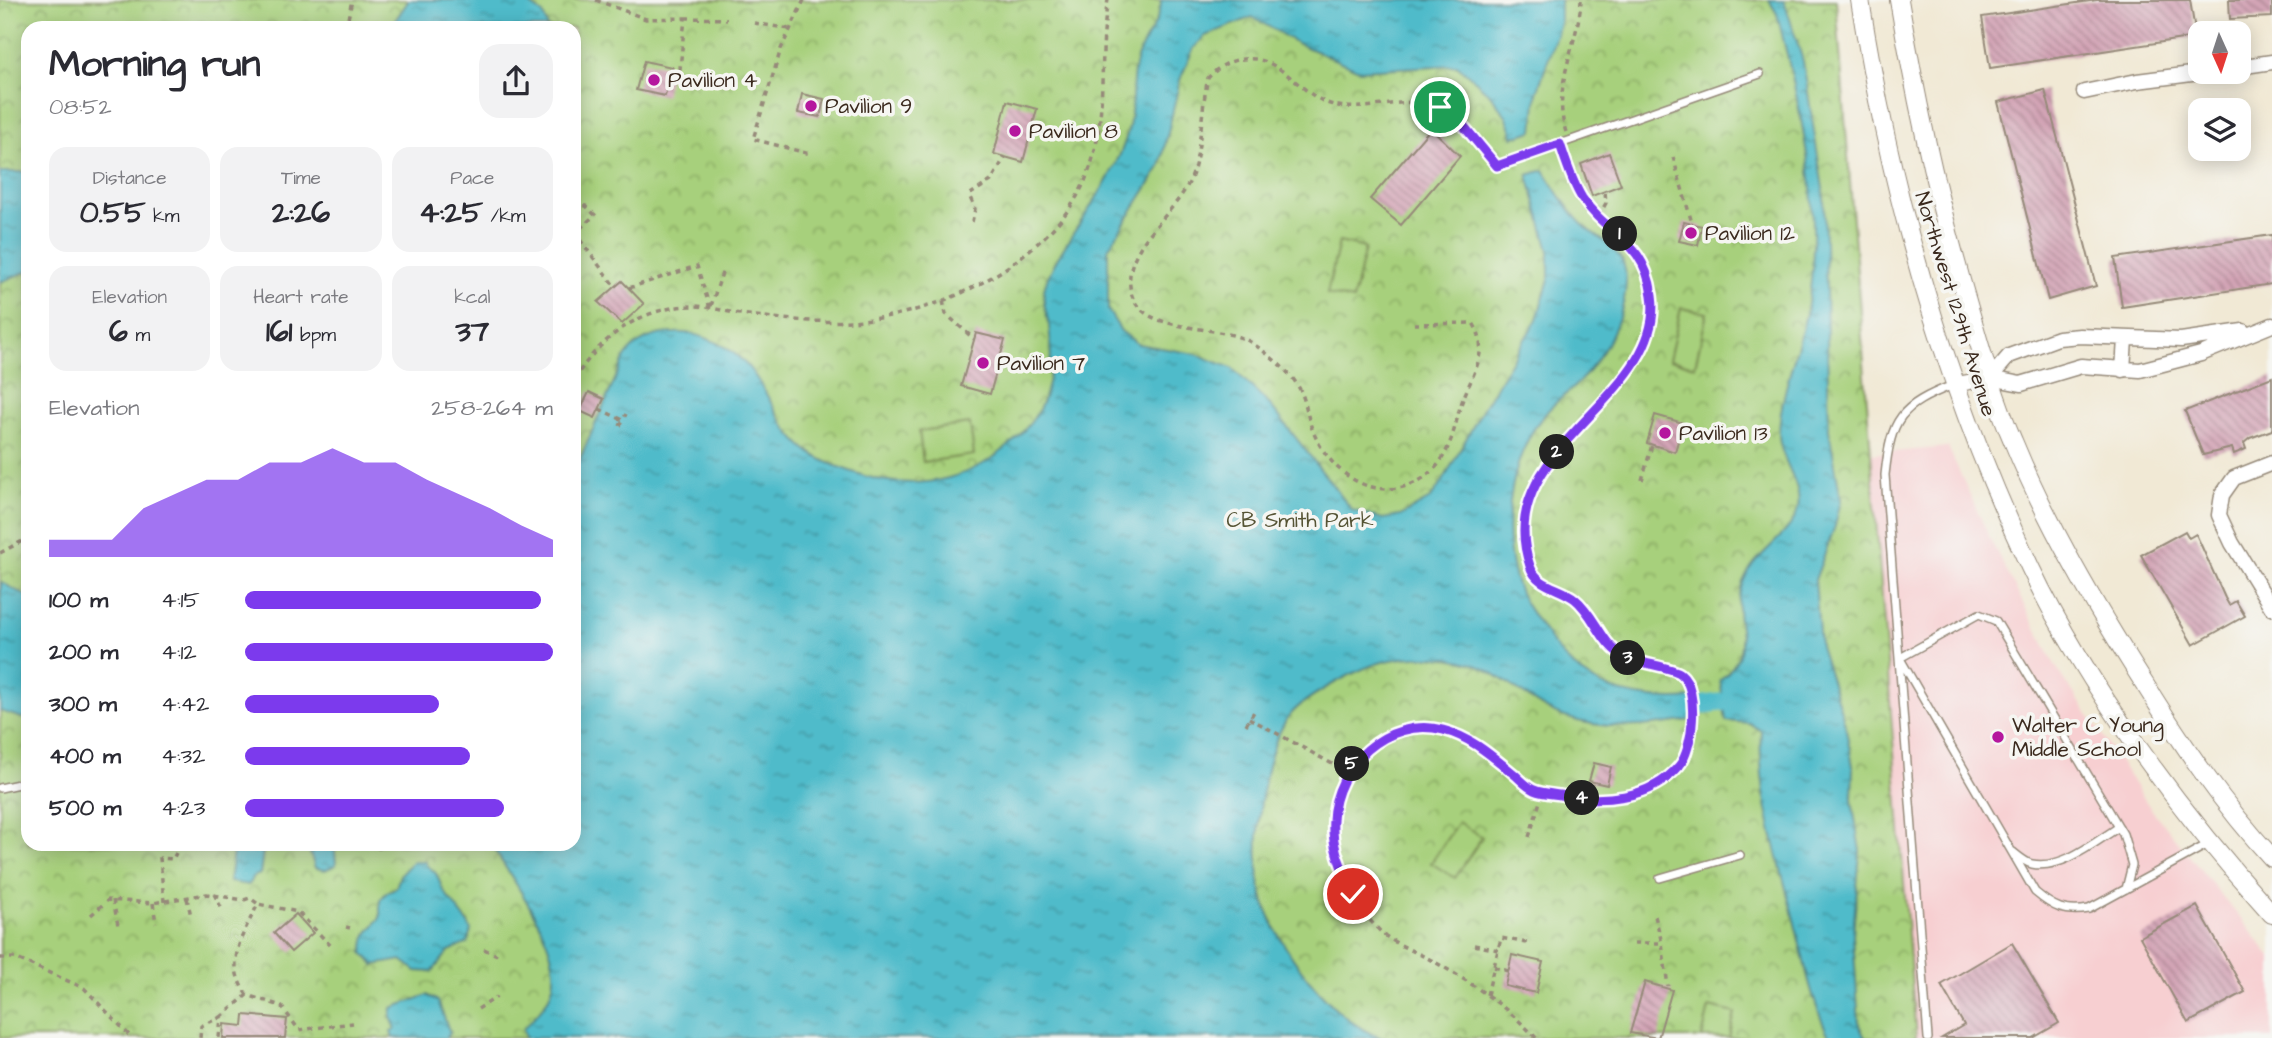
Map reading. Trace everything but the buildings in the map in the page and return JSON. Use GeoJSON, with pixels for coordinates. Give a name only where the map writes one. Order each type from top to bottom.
{"type":"FeatureCollection","features":[{"type":"Feature","properties":{"kind":"street","name":"Northwest 129th Avenue"},"geometry":{"type":"LineString","coordinates":[[1860,0],[1898,193],[1953,385],[2031,569],[2091,674],[2150,762],[2210,843],[2272,914]]}},
{"type":"Feature","properties":{"kind":"street","name":"Northwest 129th Avenue"},"geometry":{"type":"LineString","coordinates":[[1899,0],[1943,221],[1990,378],[2012,441],[2063,547],[2124,652],[2179,739],[2249,834],[2272,858]]}},
{"type":"Feature","properties":{"kind":"street"},"geometry":{"type":"LineString","coordinates":[[2251,65],[2272,62]]}},
{"type":"Feature","properties":{"kind":"street"},"geometry":{"type":"LineString","coordinates":[[2084,92],[2188,75]]}},
{"type":"Feature","properties":{"kind":"street"},"geometry":{"type":"LineString","coordinates":[[1953,385],[1990,378],[2021,384],[2081,366],[2123,370],[2171,364],[2265,328]]}},
{"type":"Feature","properties":{"kind":"street"},"geometry":{"type":"LineString","coordinates":[[1990,378],[2009,356],[2058,338],[2080,335],[2181,340],[2265,328]]}},
{"type":"Feature","properties":{"kind":"street"},"geometry":{"type":"LineString","coordinates":[[2123,370],[2125,339]]}},
{"type":"Feature","properties":{"kind":"street"},"geometry":{"type":"LineString","coordinates":[[2272,463],[2234,478],[2222,495],[2219,515],[2232,543],[2272,608]]}},
{"type":"Feature","properties":{"kind":"lane"},"geometry":{"type":"LineString","coordinates":[[1497,166],[1760,74]]}},
{"type":"Feature","properties":{"kind":"lane"},"geometry":{"type":"LineString","coordinates":[[1928,1038],[1885,475],[1889,438],[1908,408],[1926,396],[1953,385]]}},
{"type":"Feature","properties":{"kind":"lane"},"geometry":{"type":"LineString","coordinates":[[1900,658],[1979,614],[1996,621],[2119,827],[2133,865],[2126,889]]}},
{"type":"Feature","properties":{"kind":"lane"},"geometry":{"type":"LineString","coordinates":[[1900,658],[2035,892],[2052,907],[2069,912],[2089,909],[2210,843]]}},
{"type":"Feature","properties":{"kind":"lane"},"geometry":{"type":"LineString","coordinates":[[0,788],[21,784]]}},
{"type":"Feature","properties":{"kind":"lane"},"geometry":{"type":"LineString","coordinates":[[2012,852],[2031,864],[2052,863],[2077,853],[2119,827]]}},
{"type":"Feature","properties":{"kind":"lane"},"geometry":{"type":"LineString","coordinates":[[1660,878],[1740,855]]}},
{"type":"Feature","properties":{"kind":"path"},"geometry":{"type":"LineString","coordinates":[[348,21],[352,0]]}},
{"type":"Feature","properties":{"kind":"path"},"geometry":{"type":"LineString","coordinates":[[596,0],[646,19],[727,19]]}},
{"type":"Feature","properties":{"kind":"path"},"geometry":{"type":"LineString","coordinates":[[804,0],[781,49],[753,139],[810,154]]}},
{"type":"Feature","properties":{"kind":"path"},"geometry":{"type":"LineString","coordinates":[[581,368],[587,358],[619,328],[657,311],[695,306],[803,320],[853,321],[922,310],[986,281],[1043,242],[1084,183],[1100,120],[1108,0]]}},
{"type":"Feature","properties":{"kind":"path"},"geometry":{"type":"LineString","coordinates":[[1569,141],[1563,122],[1564,85],[1581,0]]}},
{"type":"Feature","properties":{"kind":"path"},"geometry":{"type":"LineString","coordinates":[[671,69],[680,69],[685,18]]}},
{"type":"Feature","properties":{"kind":"path"},"geometry":{"type":"LineString","coordinates":[[754,23],[790,29]]}},
{"type":"Feature","properties":{"kind":"path"},"geometry":{"type":"LineString","coordinates":[[1414,324],[1473,323],[1481,334],[1481,358],[1462,400],[1449,447],[1435,472],[1398,489],[1378,489],[1356,483],[1338,468],[1311,426],[1307,403],[1297,383],[1251,343],[1229,333],[1169,324],[1152,318],[1138,308],[1131,291],[1132,269],[1140,248],[1192,174],[1208,79],[1229,61],[1259,59],[1328,103],[1352,108],[1410,103],[1440,107],[1457,118],[1497,166]]}},
{"type":"Feature","properties":{"kind":"path"},"geometry":{"type":"LineString","coordinates":[[1536,1038],[1469,981],[1381,933],[1353,894],[1336,855],[1332,820],[1340,785],[1347,772],[1376,741],[1404,732],[1438,729],[1465,737],[1534,790],[1587,798],[1619,798],[1653,789],[1681,764],[1694,727],[1688,685],[1681,674],[1617,652],[1586,609],[1572,596],[1539,581],[1530,569],[1525,547],[1526,520],[1534,491],[1548,464],[1566,439],[1621,381],[1639,357],[1649,332],[1653,298],[1637,251],[1582,199],[1560,144]]}},
{"type":"Feature","properties":{"kind":"path"},"geometry":{"type":"LineString","coordinates":[[972,222],[975,209],[969,195],[991,181],[1005,157]]}},
{"type":"Feature","properties":{"kind":"path"},"geometry":{"type":"LineString","coordinates":[[1673,157],[1692,223]]}},
{"type":"Feature","properties":{"kind":"path"},"geometry":{"type":"LineString","coordinates":[[1599,216],[1606,203],[1605,192]]}},
{"type":"Feature","properties":{"kind":"path"},"geometry":{"type":"LineString","coordinates":[[581,206],[586,206],[595,215],[581,228]]}},
{"type":"Feature","properties":{"kind":"path"},"geometry":{"type":"LineString","coordinates":[[581,241],[615,287]]}},
{"type":"Feature","properties":{"kind":"path"},"geometry":{"type":"LineString","coordinates":[[629,288],[697,266],[710,309]]}},
{"type":"Feature","properties":{"kind":"path"},"geometry":{"type":"LineString","coordinates":[[710,309],[723,270]]}},
{"type":"Feature","properties":{"kind":"path"},"geometry":{"type":"LineString","coordinates":[[943,301],[946,314],[974,340]]}},
{"type":"Feature","properties":{"kind":"path"},"geometry":{"type":"LineString","coordinates":[[599,409],[623,420]]}},
{"type":"Feature","properties":{"kind":"path"},"geometry":{"type":"LineString","coordinates":[[620,426],[626,414]]}},
{"type":"Feature","properties":{"kind":"path"},"geometry":{"type":"LineString","coordinates":[[1642,480],[1652,445]]}},
{"type":"Feature","properties":{"kind":"path"},"geometry":{"type":"LineString","coordinates":[[0,553],[21,542]]}},
{"type":"Feature","properties":{"kind":"path"},"geometry":{"type":"LineString","coordinates":[[1246,725],[1255,710]]}},
{"type":"Feature","properties":{"kind":"path"},"geometry":{"type":"LineString","coordinates":[[1249,718],[1347,772]]}},
{"type":"Feature","properties":{"kind":"path"},"geometry":{"type":"LineString","coordinates":[[1587,798],[1592,782]]}},
{"type":"Feature","properties":{"kind":"path"},"geometry":{"type":"LineString","coordinates":[[1529,837],[1543,792]]}},
{"type":"Feature","properties":{"kind":"path"},"geometry":{"type":"LineString","coordinates":[[164,902],[160,858],[173,859],[176,853]]}},
{"type":"Feature","properties":{"kind":"path"},"geometry":{"type":"LineString","coordinates":[[214,894],[222,909]]}},
{"type":"Feature","properties":{"kind":"path"},"geometry":{"type":"LineString","coordinates":[[90,915],[105,901],[113,900],[153,903],[214,894],[244,900],[250,896],[258,904],[281,905],[298,912],[333,948]]}},
{"type":"Feature","properties":{"kind":"path"},"geometry":{"type":"LineString","coordinates":[[187,898],[191,916]]}},
{"type":"Feature","properties":{"kind":"path"},"geometry":{"type":"LineString","coordinates":[[113,900],[118,925]]}},
{"type":"Feature","properties":{"kind":"path"},"geometry":{"type":"LineString","coordinates":[[153,903],[156,923]]}},
{"type":"Feature","properties":{"kind":"path"},"geometry":{"type":"LineString","coordinates":[[258,904],[236,950],[237,976],[247,995],[281,1006],[299,1030]]}},
{"type":"Feature","properties":{"kind":"path"},"geometry":{"type":"LineString","coordinates":[[1655,916],[1668,986]]}},
{"type":"Feature","properties":{"kind":"path"},"geometry":{"type":"LineString","coordinates":[[1488,996],[1501,938],[1527,943]]}},
{"type":"Feature","properties":{"kind":"path"},"geometry":{"type":"LineString","coordinates":[[1634,943],[1662,943]]}},
{"type":"Feature","properties":{"kind":"path"},"geometry":{"type":"LineString","coordinates":[[1474,945],[1498,950]]}},
{"type":"Feature","properties":{"kind":"path"},"geometry":{"type":"LineString","coordinates":[[484,949],[497,955]]}},
{"type":"Feature","properties":{"kind":"path"},"geometry":{"type":"LineString","coordinates":[[0,958],[15,958],[84,988],[131,1038]]}},
{"type":"Feature","properties":{"kind":"path"},"geometry":{"type":"LineString","coordinates":[[1494,967],[1508,971]]}},
{"type":"Feature","properties":{"kind":"path"},"geometry":{"type":"LineString","coordinates":[[200,1038],[201,1026],[221,1017],[247,995]]}},
{"type":"Feature","properties":{"kind":"path"},"geometry":{"type":"LineString","coordinates":[[478,1009],[498,997]]}},
{"type":"Feature","properties":{"kind":"path"},"geometry":{"type":"LineString","coordinates":[[219,1038],[221,1017]]}},
{"type":"Feature","properties":{"kind":"path"},"geometry":{"type":"LineString","coordinates":[[299,1030],[353,1023]]}},
{"type":"Feature","properties":{"kind":"path"},"geometry":{"type":"LineString","coordinates":[[295,1037],[299,1030]]}},
{"type":"Feature","properties":{"kind":"shaded area","name":"Walter C Young Middle School"},"geometry":{"type":"Polygon","coordinates":[[[1948,447],[1992,543],[2055,665],[2151,809],[2272,957],[2272,1038],[1916,1038],[1871,454],[1948,447]]]}},
{"type":"Feature","properties":{"kind":"green space","name":"CB Smith Park"},"geometry":{"type":"Polygon","coordinates":[[[0,0],[1836,0],[1916,1038],[0,1038],[0,0]]]}},
{"type":"Feature","properties":{"kind":"green space"},"geometry":{"type":"Polygon","coordinates":[[[1339,242],[1365,248],[1353,300],[1327,294],[1339,242]]]}},
{"type":"Feature","properties":{"kind":"green space"},"geometry":{"type":"Polygon","coordinates":[[[1681,308],[1707,313],[1695,366],[1669,360],[1681,308]]]}},
{"type":"Feature","properties":{"kind":"green space"},"geometry":{"type":"Polygon","coordinates":[[[970,424],[974,455],[923,462],[919,431],[970,424]]]}},
{"type":"Feature","properties":{"kind":"green space"},"geometry":{"type":"Polygon","coordinates":[[[1458,822],[1482,837],[1455,878],[1431,863],[1458,822]]]}},
{"type":"Feature","properties":{"kind":"green space"},"geometry":{"type":"Polygon","coordinates":[[[1709,1007],[1735,1013],[1729,1038],[1702,1038],[1709,1007]]]}},
{"type":"Feature","properties":{"kind":"water"},"geometry":{"type":"Polygon","coordinates":[[[409,0],[524,0],[543,14],[546,21],[395,21],[409,0]]]}},
{"type":"Feature","properties":{"kind":"water"},"geometry":{"type":"Polygon","coordinates":[[[1161,0],[1560,0],[1560,23],[1537,93],[1533,131],[1513,137],[1499,106],[1457,65],[1359,70],[1297,43],[1252,17],[1205,36],[1193,49],[1180,80],[1160,167],[1108,249],[1108,310],[1121,331],[1138,344],[1196,354],[1232,368],[1271,406],[1352,510],[1383,519],[1400,516],[1430,499],[1443,481],[1537,319],[1549,279],[1549,251],[1528,175],[1544,170],[1575,216],[1621,259],[1626,277],[1625,291],[1618,321],[1604,349],[1586,374],[1545,414],[1522,453],[1510,501],[1508,526],[1514,574],[1529,610],[1561,653],[1576,668],[1592,680],[1629,695],[1694,698],[1698,719],[1630,726],[1596,725],[1552,712],[1474,664],[1450,658],[1424,657],[1386,661],[1363,669],[1321,691],[1290,715],[1280,731],[1265,776],[1258,828],[1262,895],[1279,936],[1308,979],[1344,1016],[1382,1038],[526,1038],[523,1029],[548,998],[553,985],[554,969],[543,932],[495,851],[581,851],[581,456],[625,357],[641,342],[660,334],[691,334],[715,342],[745,363],[789,432],[801,445],[829,463],[873,478],[923,482],[947,478],[992,458],[1031,422],[1043,400],[1051,351],[1044,299],[1045,286],[1054,264],[1116,164],[1130,122],[1135,67],[1161,0]]]}},
{"type":"Feature","properties":{"kind":"water"},"geometry":{"type":"Polygon","coordinates":[[[1769,0],[1784,0],[1803,61],[1824,195],[1829,430],[1841,500],[1835,526],[1815,580],[1820,646],[1845,724],[1853,766],[1852,800],[1860,851],[1853,935],[1859,1025],[1865,1038],[1830,1038],[1823,1024],[1809,980],[1770,826],[1762,779],[1761,731],[1749,723],[1726,721],[1720,680],[1732,668],[1741,646],[1738,602],[1746,575],[1788,528],[1794,519],[1799,498],[1782,452],[1779,432],[1784,398],[1809,297],[1813,261],[1811,189],[1794,84],[1777,14],[1769,0]]]}},
{"type":"Feature","properties":{"kind":"water"},"geometry":{"type":"Polygon","coordinates":[[[0,172],[21,172],[21,274],[0,282],[0,172]]]}},
{"type":"Feature","properties":{"kind":"water"},"geometry":{"type":"Polygon","coordinates":[[[1,582],[21,593],[21,718],[0,711],[1,582]]]}},
{"type":"Feature","properties":{"kind":"water"},"geometry":{"type":"Polygon","coordinates":[[[233,851],[263,851],[260,874],[252,877],[249,885],[229,882],[233,851]]]}},
{"type":"Feature","properties":{"kind":"water"},"geometry":{"type":"Polygon","coordinates":[[[309,851],[335,851],[336,865],[325,870],[315,868],[309,851]]]}},
{"type":"Feature","properties":{"kind":"water"},"geometry":{"type":"Polygon","coordinates":[[[413,861],[426,862],[436,873],[442,889],[463,915],[471,930],[468,943],[449,951],[432,972],[416,971],[402,960],[374,965],[363,953],[366,935],[380,918],[380,900],[387,892],[396,888],[400,875],[413,861]]]}},
{"type":"Feature","properties":{"kind":"water"},"geometry":{"type":"Polygon","coordinates":[[[427,995],[438,1001],[450,1033],[446,1038],[393,1038],[391,1032],[396,1029],[391,1017],[392,1008],[427,995]]]}},
{"type":"Feature","properties":{"kind":"waterway"},"geometry":{"type":"LineString","coordinates":[[1695,706],[1723,702]]}},
{"type":"Feature","properties":{"kind":"place","name":"Pavilion 4"},"geometry":{"type":"Point","coordinates":[654,80]}},
{"type":"Feature","properties":{"kind":"place","name":"Pavilion 9"},"geometry":{"type":"Point","coordinates":[811,106]}},
{"type":"Feature","properties":{"kind":"place","name":"Pavilion 8"},"geometry":{"type":"Point","coordinates":[1015,131]}},
{"type":"Feature","properties":{"kind":"place","name":"Pavilion 12"},"geometry":{"type":"Point","coordinates":[1691,233]}},
{"type":"Feature","properties":{"kind":"place","name":"Pavilion 7"},"geometry":{"type":"Point","coordinates":[983,363]}},
{"type":"Feature","properties":{"kind":"place","name":"Pavilion 13"},"geometry":{"type":"Point","coordinates":[1665,433]}},
{"type":"Feature","properties":{"kind":"place","name":"Walter C Young Middle School"},"geometry":{"type":"Point","coordinates":[1998,737]}},
{"type":"Feature","properties":{"kind":"route"},"geometry":{"type":"LineString","coordinates":[[1353,894],[1336,855],[1332,820],[1340,785],[1347,772],[1376,741],[1404,732],[1438,729],[1465,737],[1534,790],[1575,798],[1619,798],[1653,789],[1681,764],[1694,727],[1688,685],[1681,674],[1633,660],[1617,652],[1586,609],[1572,596],[1539,581],[1530,569],[1525,547],[1526,520],[1534,491],[1548,464],[1566,439],[1621,381],[1639,357],[1649,332],[1653,298],[1637,251],[1582,199],[1560,144],[1497,166],[1457,118],[1440,107]]}}]}
